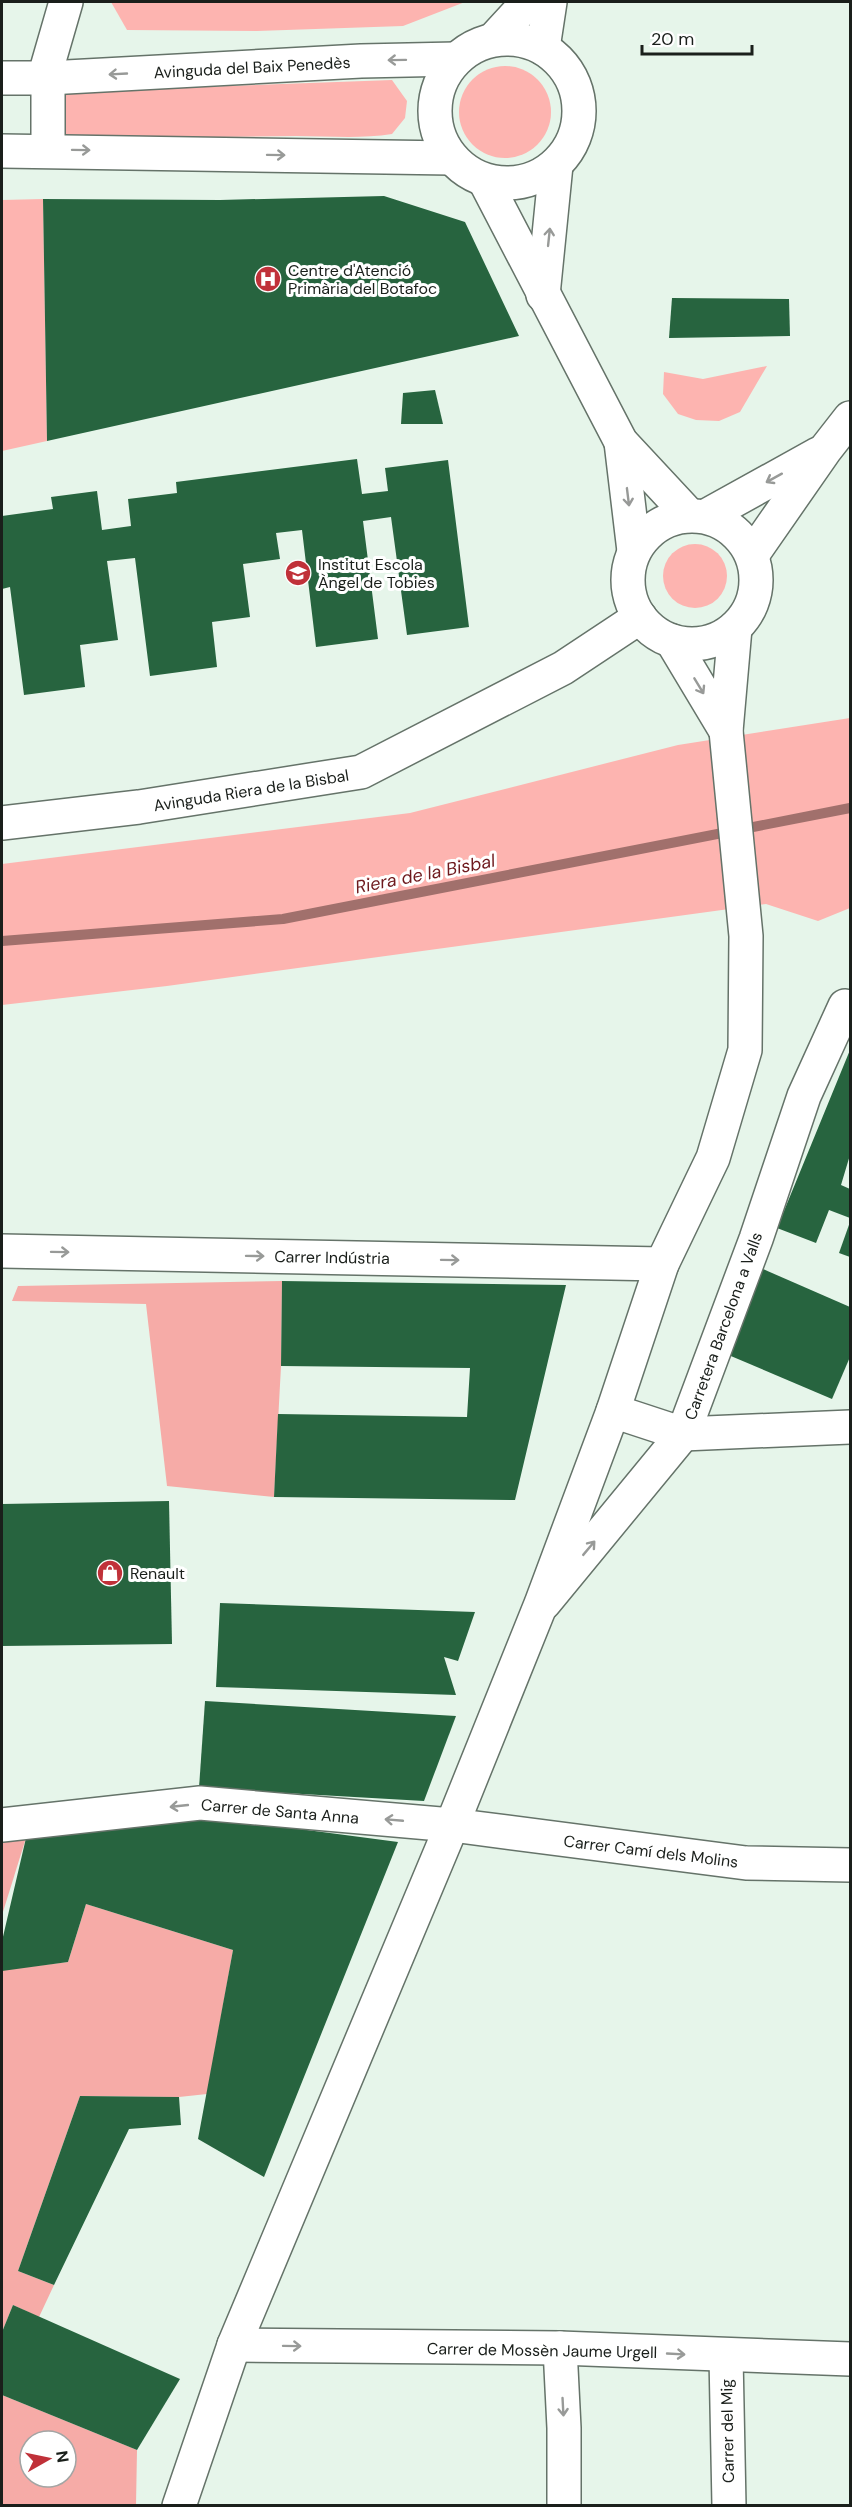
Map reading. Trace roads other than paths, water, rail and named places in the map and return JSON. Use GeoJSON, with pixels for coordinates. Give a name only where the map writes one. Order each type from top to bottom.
{"type":"FeatureCollection","features":[{"type":"Feature","properties":{"kind":"street"},"geometry":{"type":"LineString","coordinates":[[48,150],[46,78],[66,2]]}},
{"type":"Feature","properties":{"kind":"street"},"geometry":{"type":"LineString","coordinates":[[494,39],[528,2]]}},
{"type":"Feature","properties":{"kind":"street"},"geometry":{"type":"LineString","coordinates":[[543,48],[550,2]]}},
{"type":"Feature","properties":{"kind":"street"},"geometry":{"type":"LineString","coordinates":[[511,38],[528,41],[543,48],[558,60],[570,75],[577,93],[580,113],[576,132],[568,150],[556,165],[540,176],[523,182],[504,184],[485,181],[467,171],[451,158],[441,142],[435,125],[434,107],[437,89],[445,73],[456,59],[473,46],[494,39],[511,38]]}},
{"type":"Feature","properties":{"kind":"street","name":"Avinguda del Baix Penedès"},"geometry":{"type":"LineString","coordinates":[[2,78],[46,78],[361,61],[456,59]]}},
{"type":"Feature","properties":{"kind":"street"},"geometry":{"type":"LineString","coordinates":[[2,151],[451,158]]}},
{"type":"Feature","properties":{"kind":"street"},"geometry":{"type":"LineString","coordinates":[[543,295],[556,165]]}},
{"type":"Feature","properties":{"kind":"street"},"geometry":{"type":"LineString","coordinates":[[485,181],[621,442],[697,515],[726,524],[741,537],[752,555],[757,571],[757,587],[753,602],[745,617],[721,638],[705,643],[688,644],[672,641],[649,627],[640,617],[632,602],[628,585],[629,567],[634,551],[647,532],[667,520],[697,515],[825,450]]}},
{"type":"Feature","properties":{"kind":"street"},"geometry":{"type":"LineString","coordinates":[[752,555],[850,418]]}},
{"type":"Feature","properties":{"kind":"street"},"geometry":{"type":"LineString","coordinates":[[621,442],[634,551]]}},
{"type":"Feature","properties":{"kind":"street","name":"Avinguda Riera de la Bisbal"},"geometry":{"type":"LineString","coordinates":[[2,823],[139,807],[362,772],[563,668],[640,617]]}},
{"type":"Feature","properties":{"kind":"street"},"geometry":{"type":"LineString","coordinates":[[179,2505],[234,2345],[452,1825],[538,1609],[613,1411],[662,1264],[713,1158],[745,1050],[746,936],[726,743],[735,628]]}},
{"type":"Feature","properties":{"kind":"street"},"geometry":{"type":"LineString","coordinates":[[672,641],[726,743]]}},
{"type":"Feature","properties":{"kind":"street","name":"Carretera Barcelona a Valls"},"geometry":{"type":"LineString","coordinates":[[538,1609],[683,1434],[756,1239],[804,1096],[845,1006]]}},
{"type":"Feature","properties":{"kind":"street","name":"Carrer Indústria"},"geometry":{"type":"LineString","coordinates":[[2,1251],[662,1264]]}},
{"type":"Feature","properties":{"kind":"street"},"geometry":{"type":"LineString","coordinates":[[613,1411],[683,1434],[850,1427]]}},
{"type":"Feature","properties":{"kind":"street","name":"Carrer de Santa Anna"},"geometry":{"type":"LineString","coordinates":[[2,1826],[200,1803],[452,1825]]}},
{"type":"Feature","properties":{"kind":"street","name":"Carrer Camí dels Molins"},"geometry":{"type":"LineString","coordinates":[[452,1825],[746,1863],[850,1865]]}},
{"type":"Feature","properties":{"kind":"street","name":"Carrer de Mossèn Jaume Urgell"},"geometry":{"type":"LineString","coordinates":[[234,2345],[560,2348],[850,2359]]}},
{"type":"Feature","properties":{"kind":"street"},"geometry":{"type":"LineString","coordinates":[[560,2348],[564,2428],[564,2505]]}},
{"type":"Feature","properties":{"kind":"street","name":"Carrer del Mig"},"geometry":{"type":"LineString","coordinates":[[726,2356],[729,2505]]}},
{"type":"Feature","properties":{"kind":"waterway","name":"Riera de la Bisbal"},"geometry":{"type":"LineString","coordinates":[[2,941],[283,919],[850,808]]}},
{"type":"Feature","properties":{"kind":"place","name":"Centre d'Atenció Primària del Botafoc"},"geometry":{"type":"Point","coordinates":[268,279]}},
{"type":"Feature","properties":{"kind":"place","name":"Institut Escola Àngel de Tobies"},"geometry":{"type":"Point","coordinates":[298,573]}},
{"type":"Feature","properties":{"kind":"place","name":"Renault"},"geometry":{"type":"Point","coordinates":[110,1573]}}]}
